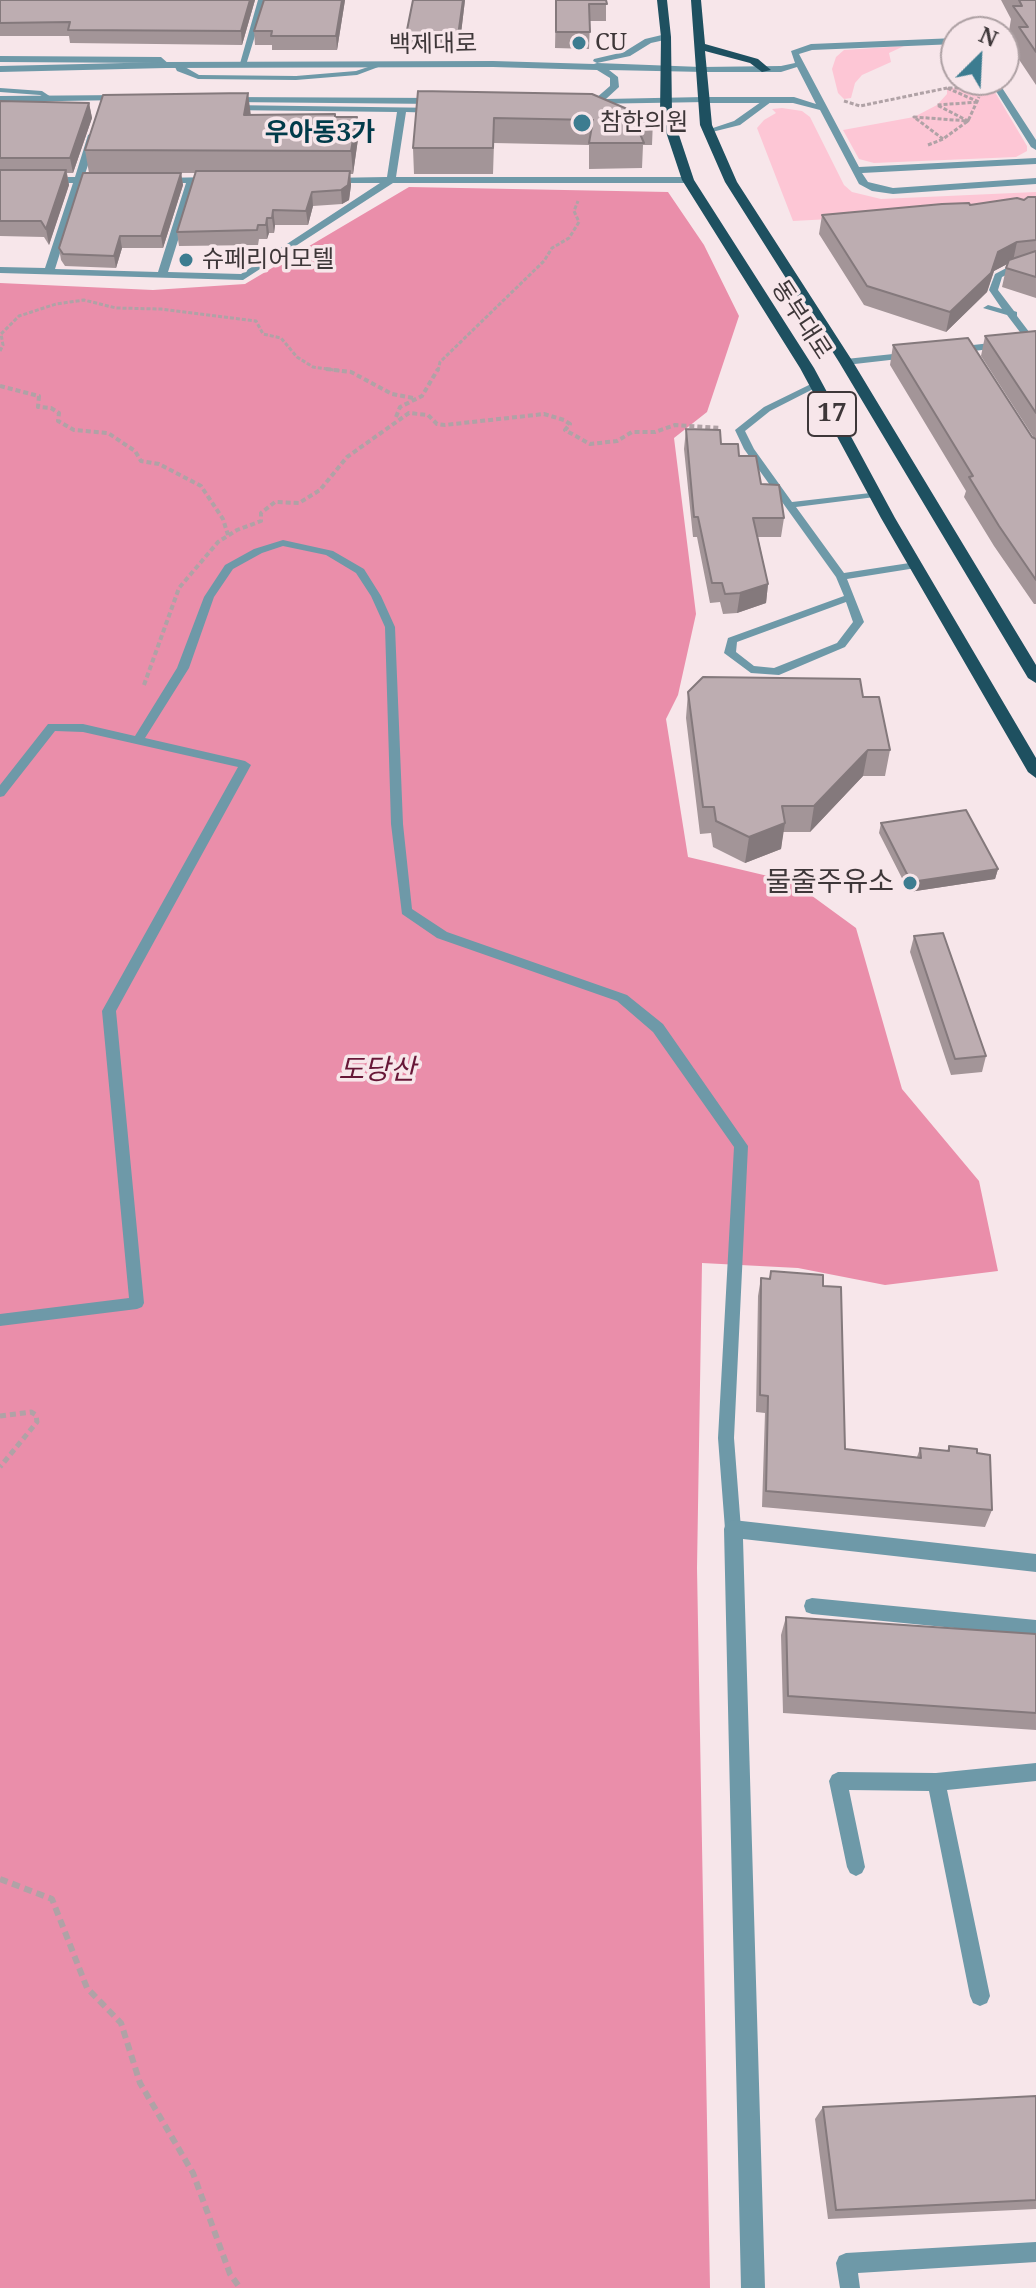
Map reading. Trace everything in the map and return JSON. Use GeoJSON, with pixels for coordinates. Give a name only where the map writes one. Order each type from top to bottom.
{"type":"FeatureCollection","features":[{"type":"Feature","properties":{"kind":"main road","name":"동부대로"},"geometry":{"type":"LineString","coordinates":[[662,0],[666,37],[666,101],[670,128],[688,180],[816,385],[875,494],[1036,772]]}},
{"type":"Feature","properties":{"kind":"main road","name":"동부대로"},"geometry":{"type":"LineString","coordinates":[[696,0],[708,131],[731,182],[1031,660],[1036,678]]}},
{"type":"Feature","properties":{"kind":"main road"},"geometry":{"type":"LineString","coordinates":[[700,46],[754,61],[766,70]]}},
{"type":"Feature","properties":{"kind":"street"},"geometry":{"type":"LineString","coordinates":[[242,65],[262,0]]}},
{"type":"Feature","properties":{"kind":"street"},"geometry":{"type":"LineString","coordinates":[[940,35],[838,38],[794,53],[864,184],[893,191],[1036,181]]}},
{"type":"Feature","properties":{"kind":"street"},"geometry":{"type":"LineString","coordinates":[[592,66],[627,54],[648,41],[666,37]]}},
{"type":"Feature","properties":{"kind":"street"},"geometry":{"type":"LineString","coordinates":[[811,47],[940,42]]}},
{"type":"Feature","properties":{"kind":"street","name":"백제대로"},"geometry":{"type":"LineString","coordinates":[[0,59],[161,60],[166,65]]}},
{"type":"Feature","properties":{"kind":"street","name":"백제대로"},"geometry":{"type":"LineString","coordinates":[[0,69],[242,65],[766,70],[800,64]]}},
{"type":"Feature","properties":{"kind":"street"},"geometry":{"type":"LineString","coordinates":[[592,66],[614,77],[615,87],[597,102]]}},
{"type":"Feature","properties":{"kind":"street"},"geometry":{"type":"LineString","coordinates":[[1003,96],[1036,147]]}},
{"type":"Feature","properties":{"kind":"street"},"geometry":{"type":"LineString","coordinates":[[1016,96],[1036,127]]}},
{"type":"Feature","properties":{"kind":"street"},"geometry":{"type":"LineString","coordinates":[[0,99],[135,98]]}},
{"type":"Feature","properties":{"kind":"street"},"geometry":{"type":"LineString","coordinates":[[0,270],[243,277],[391,180],[402,109],[273,108],[242,99]]}},
{"type":"Feature","properties":{"kind":"street","name":"백제대로"},"geometry":{"type":"LineString","coordinates":[[273,108],[220,104],[242,99],[447,106],[402,109]]}},
{"type":"Feature","properties":{"kind":"street"},"geometry":{"type":"LineString","coordinates":[[670,128],[625,113],[583,106],[597,102],[771,99],[794,100],[821,108]]}},
{"type":"Feature","properties":{"kind":"street"},"geometry":{"type":"LineString","coordinates":[[0,110],[14,111]]}},
{"type":"Feature","properties":{"kind":"street"},"geometry":{"type":"LineString","coordinates":[[49,271],[96,125]]}},
{"type":"Feature","properties":{"kind":"street"},"geometry":{"type":"LineString","coordinates":[[856,170],[1036,161]]}},
{"type":"Feature","properties":{"kind":"street"},"geometry":{"type":"LineString","coordinates":[[31,180],[120,180]]}},
{"type":"Feature","properties":{"kind":"street"},"geometry":{"type":"LineString","coordinates":[[149,180],[221,180]]}},
{"type":"Feature","properties":{"kind":"street"},"geometry":{"type":"LineString","coordinates":[[162,274],[192,180]]}},
{"type":"Feature","properties":{"kind":"street"},"geometry":{"type":"LineString","coordinates":[[321,180],[688,180]]}},
{"type":"Feature","properties":{"kind":"street"},"geometry":{"type":"LineString","coordinates":[[937,352],[1034,342]]}},
{"type":"Feature","properties":{"kind":"street"},"geometry":{"type":"LineString","coordinates":[[967,349],[976,362]]}},
{"type":"Feature","properties":{"kind":"street"},"geometry":{"type":"LineString","coordinates":[[846,362],[922,354]]}},
{"type":"Feature","properties":{"kind":"street"},"geometry":{"type":"LineString","coordinates":[[753,2288],[733,1529],[1036,1563]]}},
{"type":"Feature","properties":{"kind":"lane"},"geometry":{"type":"LineString","coordinates":[[178,65],[180,69],[198,77],[282,78],[357,73],[377,66]]}},
{"type":"Feature","properties":{"kind":"lane"},"geometry":{"type":"LineString","coordinates":[[0,90],[42,93],[50,99]]}},
{"type":"Feature","properties":{"kind":"lane"},"geometry":{"type":"LineString","coordinates":[[708,131],[737,123],[771,99]]}},
{"type":"Feature","properties":{"kind":"lane"},"geometry":{"type":"LineString","coordinates":[[1034,342],[993,290],[998,276],[1017,266],[1036,265]]}},
{"type":"Feature","properties":{"kind":"lane"},"geometry":{"type":"LineString","coordinates":[[988,308],[1014,315]]}},
{"type":"Feature","properties":{"kind":"lane"},"geometry":{"type":"LineString","coordinates":[[816,385],[767,409],[740,430],[749,449],[841,577],[850,597],[859,622],[841,645],[775,672],[751,669],[730,653],[732,640],[850,597]]}},
{"type":"Feature","properties":{"kind":"lane"},"geometry":{"type":"LineString","coordinates":[[789,505],[875,494]]}},
{"type":"Feature","properties":{"kind":"lane"},"geometry":{"type":"LineString","coordinates":[[138,740],[183,668],[209,597],[229,567],[258,551],[283,543],[329,553],[360,571],[390,627],[397,824],[406,911],[442,935],[622,998],[658,1028],[741,1146],[726,1438],[733,1529]]}},
{"type":"Feature","properties":{"kind":"lane"},"geometry":{"type":"LineString","coordinates":[[841,577],[916,565]]}},
{"type":"Feature","properties":{"kind":"lane"},"geometry":{"type":"LineString","coordinates":[[0,793],[52,727],[83,728],[245,765],[109,1011],[137,1303],[0,1320]]}},
{"type":"Feature","properties":{"kind":"lane"},"geometry":{"type":"LineString","coordinates":[[812,1606],[1036,1628]]}},
{"type":"Feature","properties":{"kind":"lane"},"geometry":{"type":"LineString","coordinates":[[856,1867],[838,1781],[936,1782],[1036,1772]]}},
{"type":"Feature","properties":{"kind":"lane"},"geometry":{"type":"LineString","coordinates":[[936,1782],[980,1996]]}},
{"type":"Feature","properties":{"kind":"lane"},"geometry":{"type":"LineString","coordinates":[[850,2288],[846,2263],[1036,2252]]}},
{"type":"Feature","properties":{"kind":"path"},"geometry":{"type":"LineString","coordinates":[[841,100],[860,106],[940,89]]}},
{"type":"Feature","properties":{"kind":"path"},"geometry":{"type":"LineString","coordinates":[[965,96],[979,102]]}},
{"type":"Feature","properties":{"kind":"path"},"geometry":{"type":"LineString","coordinates":[[923,147],[943,139],[968,121],[979,102],[977,96]]}},
{"type":"Feature","properties":{"kind":"path"},"geometry":{"type":"LineString","coordinates":[[968,121],[937,105],[979,102]]}},
{"type":"Feature","properties":{"kind":"path"},"geometry":{"type":"LineString","coordinates":[[943,139],[914,117],[968,121]]}},
{"type":"Feature","properties":{"kind":"path"},"geometry":{"type":"LineString","coordinates":[[396,419],[400,407],[422,396],[437,374],[440,362],[544,261],[552,248],[561,245],[576,228],[579,222],[574,211],[579,201],[570,192],[531,179]]}},
{"type":"Feature","properties":{"kind":"path"},"geometry":{"type":"LineString","coordinates":[[0,351],[1,334],[19,316],[56,304],[84,300],[116,308],[161,309],[256,321],[263,334],[281,338],[297,357],[313,367],[351,372],[392,394],[413,398]]}},
{"type":"Feature","properties":{"kind":"path"},"geometry":{"type":"LineString","coordinates":[[0,386],[39,396],[38,407],[51,408],[59,413],[58,421],[74,430],[108,433],[135,451],[141,461],[159,464],[201,486],[223,519],[228,535]]}},
{"type":"Feature","properties":{"kind":"path"},"geometry":{"type":"LineString","coordinates":[[141,692],[179,588],[218,542],[261,521],[261,513],[275,502],[299,503],[320,490],[347,457],[396,419],[409,413],[428,415],[437,424],[457,425],[544,414],[564,420],[570,424],[565,430],[590,444],[617,441],[632,432],[655,432],[675,425],[740,430]]}},
{"type":"Feature","properties":{"kind":"path"},"geometry":{"type":"LineString","coordinates":[[0,1416],[31,1412],[36,1415],[37,1422],[0,1467]]}},
{"type":"Feature","properties":{"kind":"path"},"geometry":{"type":"LineString","coordinates":[[0,1879],[52,1899],[87,1988],[121,2023],[140,2083],[193,2173],[230,2274],[240,2288]]}},
{"type":"Feature","properties":{"kind":"shaded area"},"geometry":{"type":"Polygon","coordinates":[[[904,46],[889,53],[891,62],[862,75],[855,83],[851,98],[844,99],[838,93],[832,69],[836,57],[844,50],[904,46]]]}},
{"type":"Feature","properties":{"kind":"shaded area"},"geometry":{"type":"Polygon","coordinates":[[[945,96],[997,96],[1027,151],[1016,157],[874,163],[859,159],[843,130],[914,117],[937,105],[945,96]]]}},
{"type":"Feature","properties":{"kind":"shaded area"},"geometry":{"type":"Polygon","coordinates":[[[772,109],[802,111],[810,117],[844,185],[852,192],[881,199],[1036,192],[1036,208],[793,221],[757,128],[776,113],[772,109]]]}},
{"type":"Feature","properties":{"kind":"green space","name":"도당산"},"geometry":{"type":"Polygon","coordinates":[[[409,187],[668,192],[704,245],[739,316],[707,412],[674,438],[696,614],[678,695],[666,719],[688,857],[793,882],[856,928],[902,1089],[979,1181],[998,1271],[885,1285],[798,1268],[702,1263],[697,1568],[710,2288],[0,2288],[0,283],[153,290],[245,284],[409,187]]]}},
{"type":"Feature","properties":{"kind":"building"},"geometry":{"type":"Polygon","coordinates":[[[0,0],[250,0],[241,31],[68,30],[70,22],[0,23],[0,0]]]}},
{"type":"Feature","properties":{"kind":"building"},"geometry":{"type":"Polygon","coordinates":[[[264,0],[342,0],[336,36],[271,36],[272,31],[254,31],[264,0]]]}},
{"type":"Feature","properties":{"kind":"building"},"geometry":{"type":"Polygon","coordinates":[[[413,0],[463,0],[458,36],[406,35],[413,0]]]}},
{"type":"Feature","properties":{"kind":"building"},"geometry":{"type":"Polygon","coordinates":[[[556,0],[606,0],[607,4],[589,4],[590,32],[556,32],[556,0]]]}},
{"type":"Feature","properties":{"kind":"building"},"geometry":{"type":"Polygon","coordinates":[[[1019,0],[1036,0],[1036,52],[1020,28],[1028,27],[1013,6],[1022,6],[1019,0]]]}},
{"type":"Feature","properties":{"kind":"building"},"geometry":{"type":"Polygon","coordinates":[[[418,91],[592,94],[653,120],[634,120],[644,143],[589,143],[593,120],[494,118],[493,148],[413,148],[418,91]]]}},
{"type":"Feature","properties":{"kind":"building"},"geometry":{"type":"Polygon","coordinates":[[[248,93],[244,115],[335,114],[335,117],[357,117],[351,151],[85,150],[103,95],[248,93]]]}},
{"type":"Feature","properties":{"kind":"building"},"geometry":{"type":"Polygon","coordinates":[[[0,101],[89,103],[70,158],[0,158],[0,101]]]}},
{"type":"Feature","properties":{"kind":"building"},"geometry":{"type":"Polygon","coordinates":[[[0,170],[66,170],[46,229],[41,221],[0,221],[0,170]]]}},
{"type":"Feature","properties":{"kind":"building"},"geometry":{"type":"Polygon","coordinates":[[[196,171],[350,171],[348,185],[341,190],[312,192],[306,211],[273,210],[272,218],[267,218],[266,225],[258,225],[257,230],[177,232],[196,171]]]}},
{"type":"Feature","properties":{"kind":"building"},"geometry":{"type":"Polygon","coordinates":[[[83,173],[181,173],[161,236],[120,236],[114,256],[63,254],[59,248],[83,173]]]}},
{"type":"Feature","properties":{"kind":"building"},"geometry":{"type":"Polygon","coordinates":[[[1036,197],[1036,240],[1017,242],[998,252],[991,273],[950,312],[867,286],[822,215],[942,204],[970,205],[1017,198],[1024,200],[1036,197]]]}},
{"type":"Feature","properties":{"kind":"building"},"geometry":{"type":"Polygon","coordinates":[[[1036,251],[1036,277],[1006,268],[1009,260],[1036,251]]]}},
{"type":"Feature","properties":{"kind":"building"},"geometry":{"type":"Polygon","coordinates":[[[1036,331],[1036,413],[985,336],[1036,331]]]}},
{"type":"Feature","properties":{"kind":"building"},"geometry":{"type":"Polygon","coordinates":[[[968,338],[1036,439],[1036,580],[969,477],[973,476],[893,345],[968,338]]]}},
{"type":"Feature","properties":{"kind":"building"},"geometry":{"type":"Polygon","coordinates":[[[686,429],[720,430],[721,444],[738,444],[739,456],[756,456],[761,484],[779,485],[784,518],[753,518],[768,584],[740,593],[725,594],[722,583],[712,583],[698,517],[694,517],[686,429]]]}},
{"type":"Feature","properties":{"kind":"building"},"geometry":{"type":"Polygon","coordinates":[[[703,677],[860,679],[863,697],[879,697],[890,750],[868,750],[814,806],[782,806],[785,823],[749,837],[716,821],[714,807],[703,807],[688,692],[703,677]]]}},
{"type":"Feature","properties":{"kind":"building"},"geometry":{"type":"Polygon","coordinates":[[[966,810],[998,869],[911,882],[881,823],[966,810]]]}},
{"type":"Feature","properties":{"kind":"building"},"geometry":{"type":"Polygon","coordinates":[[[943,933],[986,1056],[955,1059],[914,936],[943,933]]]}},
{"type":"Feature","properties":{"kind":"building"},"geometry":{"type":"Polygon","coordinates":[[[771,1271],[823,1275],[823,1286],[841,1287],[845,1449],[921,1458],[920,1448],[949,1451],[949,1446],[977,1449],[977,1453],[990,1455],[992,1510],[766,1491],[768,1396],[760,1395],[761,1278],[770,1279],[771,1271]]]}},
{"type":"Feature","properties":{"kind":"building"},"geometry":{"type":"Polygon","coordinates":[[[786,1617],[1036,1634],[1036,1713],[788,1696],[786,1617]]]}},
{"type":"Feature","properties":{"kind":"building"},"geometry":{"type":"Polygon","coordinates":[[[1036,2096],[1036,2200],[836,2210],[823,2107],[1036,2096]]]}},
{"type":"Feature","properties":{"kind":"place","name":"CU"},"geometry":{"type":"Point","coordinates":[579,43]}},
{"type":"Feature","properties":{"kind":"place","name":"참한의원"},"geometry":{"type":"Point","coordinates":[582,123]}},
{"type":"Feature","properties":{"kind":"place","name":"슈페리어모텔"},"geometry":{"type":"Point","coordinates":[186,260]}},
{"type":"Feature","properties":{"kind":"place","name":"물줄주유소"},"geometry":{"type":"Point","coordinates":[910,883]}},
{"type":"Feature","properties":{"kind":"district","name":"우아동3가"},"geometry":{"type":"Point","coordinates":[320,134]}}]}
